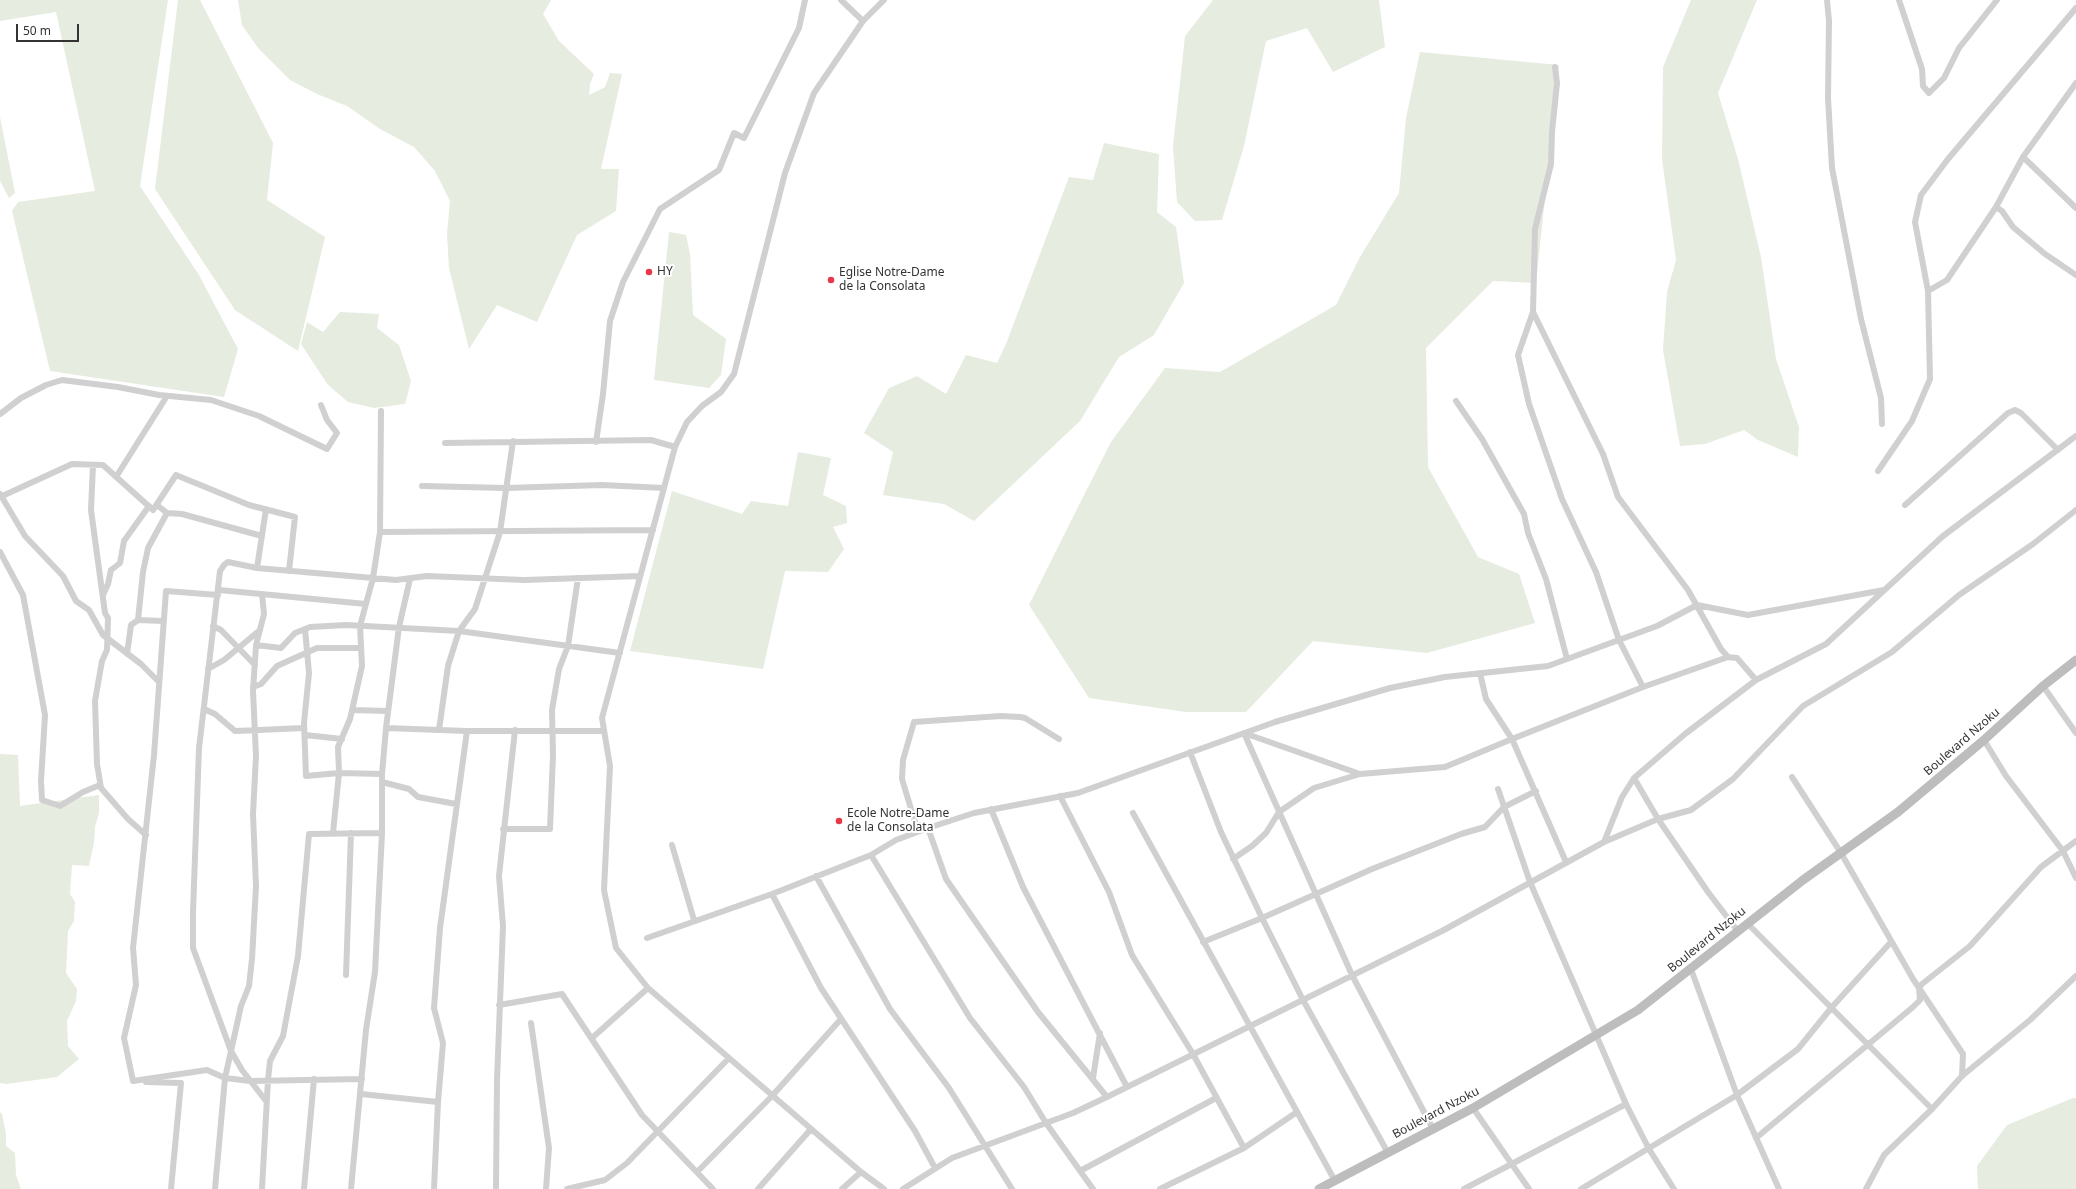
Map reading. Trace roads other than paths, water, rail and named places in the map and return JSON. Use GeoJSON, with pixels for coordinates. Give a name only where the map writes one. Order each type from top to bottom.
{"type":"FeatureCollection","features":[{"type":"Feature","properties":{"kind":"street"},"geometry":{"type":"LineString","coordinates":[[596,442],[603,394],[610,321],[622,282],[660,209],[719,170],[734,133],[744,138],[798,28],[805,0]]}},
{"type":"Feature","properties":{"kind":"street"},"geometry":{"type":"LineString","coordinates":[[841,0],[863,21]]}},
{"type":"Feature","properties":{"kind":"street"},"geometry":{"type":"LineString","coordinates":[[884,0],[863,21],[814,93],[787,166],[734,374],[721,392],[702,406],[687,422],[675,447],[602,718],[610,766],[604,890],[616,948],[648,988],[810,1129],[861,1172],[884,1189]]}},
{"type":"Feature","properties":{"kind":"street"},"geometry":{"type":"LineString","coordinates":[[1828,0],[1828,98],[1832,168],[1861,319],[1881,398],[1882,424]]}},
{"type":"Feature","properties":{"kind":"street"},"geometry":{"type":"LineString","coordinates":[[1901,1],[1922,69],[1923,86],[1929,93],[1944,78],[1959,48],[1997,0]]}},
{"type":"Feature","properties":{"kind":"street"},"geometry":{"type":"LineString","coordinates":[[1878,471],[1912,421],[1930,379],[1928,291],[1915,222],[1921,195],[1948,159],[2076,8]]}},
{"type":"Feature","properties":{"kind":"street"},"geometry":{"type":"LineString","coordinates":[[1556,67],[1557,83],[1552,132],[1551,164],[1535,229],[1533,312],[1518,355],[1529,404],[1562,499],[1596,572],[1618,640],[1643,687]]}},
{"type":"Feature","properties":{"kind":"street"},"geometry":{"type":"LineString","coordinates":[[1928,291],[1947,280],[1996,207],[2024,157],[2076,83]]}},
{"type":"Feature","properties":{"kind":"street"},"geometry":{"type":"LineString","coordinates":[[2024,157],[2076,208]]}},
{"type":"Feature","properties":{"kind":"street"},"geometry":{"type":"LineString","coordinates":[[1996,207],[2002,210],[2013,227],[2045,254],[2076,276]]}},
{"type":"Feature","properties":{"kind":"street"},"geometry":{"type":"LineString","coordinates":[[1533,312],[1603,454],[1618,497],[1663,556],[1697,605],[1721,649],[1728,657]]}},
{"type":"Feature","properties":{"kind":"street"},"geometry":{"type":"LineString","coordinates":[[0,414],[21,398],[46,385],[62,380],[167,396],[211,400],[259,416],[327,449],[337,433],[326,420],[321,405]]}},
{"type":"Feature","properties":{"kind":"street"},"geometry":{"type":"LineString","coordinates":[[116,477],[167,396]]}},
{"type":"Feature","properties":{"kind":"street"},"geometry":{"type":"LineString","coordinates":[[1456,401],[1482,439],[1524,514],[1528,533],[1546,579],[1567,659]]}},
{"type":"Feature","properties":{"kind":"street"},"geometry":{"type":"LineString","coordinates":[[333,833],[339,773],[338,747],[352,710],[362,666],[360,626],[373,578],[380,532],[382,410]]}},
{"type":"Feature","properties":{"kind":"street"},"geometry":{"type":"LineString","coordinates":[[1905,504],[2008,413],[2014,410],[2021,413],[2058,450]]}},
{"type":"Feature","properties":{"kind":"street"},"geometry":{"type":"LineString","coordinates":[[1604,842],[1622,797],[1634,778],[1684,734],[1756,680],[1826,644],[1943,536],[2076,436]]}},
{"type":"Feature","properties":{"kind":"street"},"geometry":{"type":"LineString","coordinates":[[444,443],[596,442],[650,440],[675,447]]}},
{"type":"Feature","properties":{"kind":"street"},"geometry":{"type":"LineString","coordinates":[[439,730],[448,666],[459,631],[475,609],[500,532],[513,442]]}},
{"type":"Feature","properties":{"kind":"street"},"geometry":{"type":"LineString","coordinates":[[158,681],[106,637],[89,610],[76,601],[63,576],[25,536],[0,496],[72,464],[103,465],[153,510],[176,475],[216,492],[295,517],[289,571]]}},
{"type":"Feature","properties":{"kind":"street"},"geometry":{"type":"LineString","coordinates":[[93,465],[91,510],[105,613],[108,618],[106,637],[107,650],[102,661],[95,701],[97,764],[100,785],[128,819],[146,834]]}},
{"type":"Feature","properties":{"kind":"street"},"geometry":{"type":"LineString","coordinates":[[422,486],[506,488],[602,485],[664,488]]}},
{"type":"Feature","properties":{"kind":"street"},"geometry":{"type":"LineString","coordinates":[[157,505],[167,513],[182,514],[262,536]]}},
{"type":"Feature","properties":{"kind":"street"},"geometry":{"type":"LineString","coordinates":[[103,594],[108,584],[111,570],[120,563],[124,541],[149,506]]}},
{"type":"Feature","properties":{"kind":"street"},"geometry":{"type":"LineString","coordinates":[[257,568],[266,509]]}},
{"type":"Feature","properties":{"kind":"street"},"geometry":{"type":"LineString","coordinates":[[903,1189],[952,1158],[1073,1113],[1303,1000],[1442,931],[1604,842],[1658,819],[1691,810],[1733,779],[1803,706],[1892,652],[1960,595],[2033,544],[2076,510]]}},
{"type":"Feature","properties":{"kind":"street"},"geometry":{"type":"LineString","coordinates":[[138,620],[143,572],[148,548],[167,513]]}},
{"type":"Feature","properties":{"kind":"street"},"geometry":{"type":"LineString","coordinates":[[380,532],[652,530]]}},
{"type":"Feature","properties":{"kind":"street"},"geometry":{"type":"LineString","coordinates":[[0,552],[23,595],[45,715],[41,782],[42,800],[60,806],[83,792],[100,785]]}},
{"type":"Feature","properties":{"kind":"street"},"geometry":{"type":"LineString","coordinates":[[266,1101],[259,1089],[250,1081],[231,1051],[193,948],[197,786],[208,669],[220,571],[228,562],[257,568],[396,580],[427,576],[524,580],[640,576]]}},
{"type":"Feature","properties":{"kind":"street"},"geometry":{"type":"LineString","coordinates":[[503,829],[550,829],[552,710],[559,669],[568,646],[578,578]]}},
{"type":"Feature","properties":{"kind":"street"},"geometry":{"type":"LineString","coordinates":[[351,1189],[366,1030],[375,972],[382,833],[382,774],[386,728],[399,627],[410,579]]}},
{"type":"Feature","properties":{"kind":"street"},"geometry":{"type":"LineString","coordinates":[[647,938],[694,920],[772,894],[871,855],[896,840],[928,828],[991,809],[1078,793],[1244,733],[1390,688],[1445,676],[1548,666],[1657,626],[1697,605],[1748,616],[1884,590]]}},
{"type":"Feature","properties":{"kind":"street"},"geometry":{"type":"LineString","coordinates":[[133,1082],[124,1038],[136,984],[133,948],[154,755],[158,681],[166,591],[262,594],[366,604]]}},
{"type":"Feature","properties":{"kind":"street"},"geometry":{"type":"LineString","coordinates":[[215,1189],[225,1078],[241,1006],[249,986],[252,959],[256,886],[253,814],[256,756],[253,687],[256,645],[264,614],[262,594]]}},
{"type":"Feature","properties":{"kind":"street"},"geometry":{"type":"LineString","coordinates":[[127,654],[131,625],[138,620],[163,621]]}},
{"type":"Feature","properties":{"kind":"street"},"geometry":{"type":"LineString","coordinates":[[213,626],[222,630],[239,646],[255,665]]}},
{"type":"Feature","properties":{"kind":"street"},"geometry":{"type":"LineString","coordinates":[[256,645],[281,648],[295,634],[310,627],[360,626],[459,631],[620,653]]}},
{"type":"Feature","properties":{"kind":"street"},"geometry":{"type":"LineString","coordinates":[[305,629],[309,673],[304,728],[306,776],[339,773],[382,774]]}},
{"type":"Feature","properties":{"kind":"street"},"geometry":{"type":"LineString","coordinates":[[208,669],[224,660],[260,630]]}},
{"type":"Feature","properties":{"kind":"street"},"geometry":{"type":"LineString","coordinates":[[253,687],[261,684],[277,666],[317,648],[362,648]]}},
{"type":"Feature","properties":{"kind":"street"},"geometry":{"type":"LineString","coordinates":[[1233,859],[1252,846],[1266,832],[1279,812],[1314,788],[1360,774],[1445,767],[1643,687],[1728,657],[1737,658],[1756,680]]}},
{"type":"Feature","properties":{"kind":"street","name":"Boulevard Nzoku"},"geometry":{"type":"LineString","coordinates":[[1319,1189],[1473,1108],[1638,1010],[1691,969],[1737,930],[1898,812],[1984,740],[2043,686],[2076,660]]}},
{"type":"Feature","properties":{"kind":"street"},"geometry":{"type":"LineString","coordinates":[[1480,673],[1486,699],[1512,739],[1566,862]]}},
{"type":"Feature","properties":{"kind":"street"},"geometry":{"type":"LineString","coordinates":[[2043,686],[2076,733]]}},
{"type":"Feature","properties":{"kind":"street"},"geometry":{"type":"LineString","coordinates":[[204,708],[235,731],[304,728]]}},
{"type":"Feature","properties":{"kind":"street"},"geometry":{"type":"LineString","coordinates":[[352,710],[388,711]]}},
{"type":"Feature","properties":{"kind":"street"},"geometry":{"type":"LineString","coordinates":[[920,831],[915,822],[902,779],[902,760],[914,722],[1001,716],[1020,717],[1025,718],[1059,739]]}},
{"type":"Feature","properties":{"kind":"street"},"geometry":{"type":"LineString","coordinates":[[386,728],[467,731],[604,731]]}},
{"type":"Feature","properties":{"kind":"street"},"geometry":{"type":"LineString","coordinates":[[496,1189],[503,926],[499,876],[515,730]]}},
{"type":"Feature","properties":{"kind":"street"},"geometry":{"type":"LineString","coordinates":[[434,1189],[438,1102],[443,1043],[434,1008],[440,928],[467,731]]}},
{"type":"Feature","properties":{"kind":"street"},"geometry":{"type":"LineString","coordinates":[[1244,733],[1360,774]]}},
{"type":"Feature","properties":{"kind":"street"},"geometry":{"type":"LineString","coordinates":[[1244,733],[1352,975],[1432,1129]]}},
{"type":"Feature","properties":{"kind":"street"},"geometry":{"type":"LineString","coordinates":[[305,735],[342,739]]}},
{"type":"Feature","properties":{"kind":"street"},"geometry":{"type":"LineString","coordinates":[[1984,740],[2006,776],[2063,851],[2076,878]]}},
{"type":"Feature","properties":{"kind":"street"},"geometry":{"type":"LineString","coordinates":[[1190,752],[1221,832],[1262,918],[1303,1000],[1388,1153]]}},
{"type":"Feature","properties":{"kind":"street"},"geometry":{"type":"LineString","coordinates":[[1792,777],[1841,853],[1891,942],[1963,1054],[1962,1076]]}},
{"type":"Feature","properties":{"kind":"street"},"geometry":{"type":"LineString","coordinates":[[1634,778],[1658,819],[1708,892],[1737,930]]}},
{"type":"Feature","properties":{"kind":"street"},"geometry":{"type":"LineString","coordinates":[[382,782],[409,789],[418,797],[456,804]]}},
{"type":"Feature","properties":{"kind":"street"},"geometry":{"type":"LineString","coordinates":[[1498,789],[1530,882],[1598,1034],[1626,1104],[1649,1149],[1674,1189]]}},
{"type":"Feature","properties":{"kind":"street"},"geometry":{"type":"LineString","coordinates":[[1203,942],[1262,918],[1372,869],[1461,834],[1485,827],[1504,807],[1536,791]]}},
{"type":"Feature","properties":{"kind":"street"},"geometry":{"type":"LineString","coordinates":[[1060,796],[1109,892],[1132,955],[1193,1054],[1244,1148]]}},
{"type":"Feature","properties":{"kind":"street"},"geometry":{"type":"LineString","coordinates":[[991,809],[1024,887],[1127,1087]]}},
{"type":"Feature","properties":{"kind":"street"},"geometry":{"type":"LineString","coordinates":[[1133,813],[1335,1181]]}},
{"type":"Feature","properties":{"kind":"street"},"geometry":{"type":"LineString","coordinates":[[928,828],[946,879],[1038,1012],[1107,1096]]}},
{"type":"Feature","properties":{"kind":"street"},"geometry":{"type":"LineString","coordinates":[[346,975],[351,833]]}},
{"type":"Feature","properties":{"kind":"street"},"geometry":{"type":"LineString","coordinates":[[262,1189],[266,1101],[270,1061],[283,1036],[298,956],[309,834],[382,833]]}},
{"type":"Feature","properties":{"kind":"street"},"geometry":{"type":"LineString","coordinates":[[1756,1138],[1920,1000],[1920,988],[1922,984],[1970,946],[2041,867],[2076,841]]}},
{"type":"Feature","properties":{"kind":"street"},"geometry":{"type":"LineString","coordinates":[[672,845],[694,920]]}},
{"type":"Feature","properties":{"kind":"street"},"geometry":{"type":"LineString","coordinates":[[871,855],[970,1018],[1024,1087],[1046,1123],[1093,1189]]}},
{"type":"Feature","properties":{"kind":"street"},"geometry":{"type":"LineString","coordinates":[[816,876],[890,1009],[949,1088],[986,1145],[1012,1189]]}},
{"type":"Feature","properties":{"kind":"street"},"geometry":{"type":"LineString","coordinates":[[772,894],[811,970],[841,1019],[915,1131],[935,1168]]}},
{"type":"Feature","properties":{"kind":"street"},"geometry":{"type":"LineString","coordinates":[[1747,923],[1932,1109]]}},
{"type":"Feature","properties":{"kind":"street"},"geometry":{"type":"LineString","coordinates":[[1580,1189],[1737,1095],[1798,1049],[1832,1008],[1891,942]]}},
{"type":"Feature","properties":{"kind":"street"},"geometry":{"type":"LineString","coordinates":[[1691,969],[1737,1095],[1779,1189]]}},
{"type":"Feature","properties":{"kind":"street"},"geometry":{"type":"LineString","coordinates":[[1866,1189],[1884,1155],[1932,1109],[1962,1076],[2030,1020],[2076,976]]}},
{"type":"Feature","properties":{"kind":"street"},"geometry":{"type":"LineString","coordinates":[[592,1038],[648,988]]}},
{"type":"Feature","properties":{"kind":"street"},"geometry":{"type":"LineString","coordinates":[[500,1005],[562,994],[642,1115],[713,1189]]}},
{"type":"Feature","properties":{"kind":"street"},"geometry":{"type":"LineString","coordinates":[[697,1172],[772,1096],[841,1019]]}},
{"type":"Feature","properties":{"kind":"street"},"geometry":{"type":"LineString","coordinates":[[531,1023],[549,1148],[546,1189]]}},
{"type":"Feature","properties":{"kind":"street"},"geometry":{"type":"LineString","coordinates":[[1093,1078],[1100,1033]]}},
{"type":"Feature","properties":{"kind":"street"},"geometry":{"type":"LineString","coordinates":[[567,1189],[605,1180],[627,1163],[729,1058]]}},
{"type":"Feature","properties":{"kind":"street"},"geometry":{"type":"LineString","coordinates":[[133,1082],[207,1070],[225,1078],[250,1081],[362,1078]]}},
{"type":"Feature","properties":{"kind":"street"},"geometry":{"type":"LineString","coordinates":[[304,1189],[314,1079]]}},
{"type":"Feature","properties":{"kind":"street"},"geometry":{"type":"LineString","coordinates":[[133,1082],[181,1083],[171,1189]]}},
{"type":"Feature","properties":{"kind":"street"},"geometry":{"type":"LineString","coordinates":[[361,1094],[438,1102]]}},
{"type":"Feature","properties":{"kind":"street"},"geometry":{"type":"LineString","coordinates":[[1080,1171],[1216,1098]]}},
{"type":"Feature","properties":{"kind":"street"},"geometry":{"type":"LineString","coordinates":[[1464,1189],[1626,1104]]}},
{"type":"Feature","properties":{"kind":"street"},"geometry":{"type":"LineString","coordinates":[[1473,1108],[1529,1189]]}},
{"type":"Feature","properties":{"kind":"street"},"geometry":{"type":"LineString","coordinates":[[1160,1189],[1244,1148],[1297,1112]]}},
{"type":"Feature","properties":{"kind":"street"},"geometry":{"type":"LineString","coordinates":[[758,1189],[810,1129]]}},
{"type":"Feature","properties":{"kind":"street"},"geometry":{"type":"LineString","coordinates":[[842,1189],[861,1172]]}},
{"type":"Feature","properties":{"kind":"place","name":"HY"},"geometry":{"type":"Point","coordinates":[649,272]}},
{"type":"Feature","properties":{"kind":"place","name":"Eglise Notre-Dame de la Consolata"},"geometry":{"type":"Point","coordinates":[831,280]}},
{"type":"Feature","properties":{"kind":"place","name":"Ecole Notre-Dame de la Consolata"},"geometry":{"type":"Point","coordinates":[839,821]}}]}
